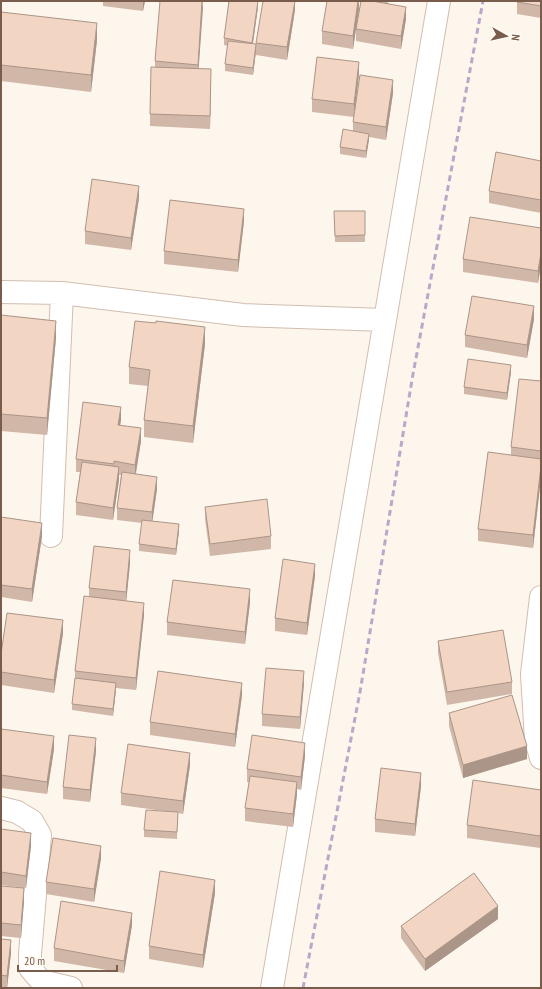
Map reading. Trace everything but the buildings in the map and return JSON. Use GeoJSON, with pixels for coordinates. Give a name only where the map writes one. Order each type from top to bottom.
{"type":"FeatureCollection","features":[{"type":"Feature","properties":{"kind":"street"},"geometry":{"type":"LineString","coordinates":[[272,988],[439,1]]}},
{"type":"Feature","properties":{"kind":"street"},"geometry":{"type":"LineString","coordinates":[[1,292],[62,292],[243,314],[385,320]]}},
{"type":"Feature","properties":{"kind":"street"},"geometry":{"type":"LineString","coordinates":[[51,536],[62,292]]}},
{"type":"Feature","properties":{"kind":"street"},"geometry":{"type":"LineString","coordinates":[[541,597],[532,674],[536,740],[541,758]]}},
{"type":"Feature","properties":{"kind":"street"},"geometry":{"type":"LineString","coordinates":[[1,808],[17,812],[32,821],[40,835],[30,968],[41,981],[71,988]]}},
{"type":"Feature","properties":{"kind":"railway"},"geometry":{"type":"LineString","coordinates":[[303,988],[360,692],[413,374],[483,1]]}}]}
